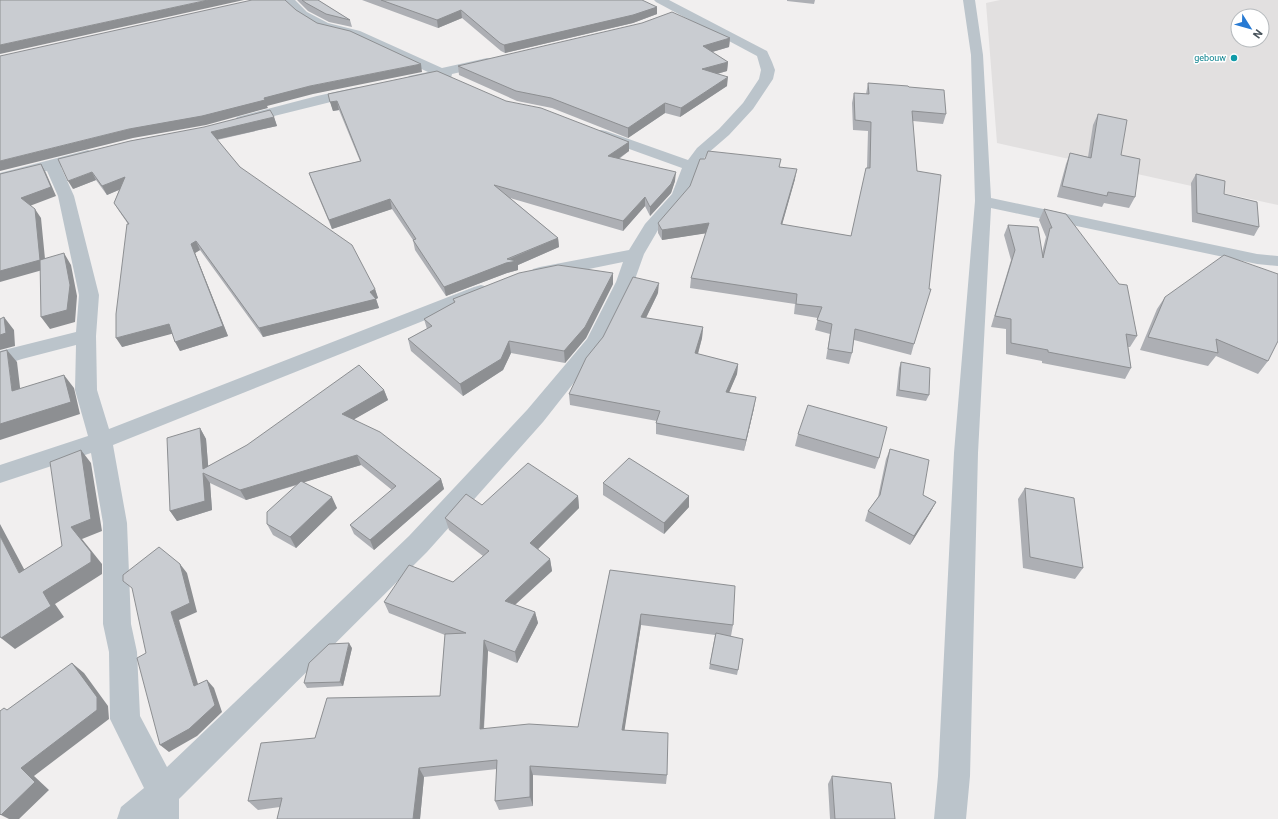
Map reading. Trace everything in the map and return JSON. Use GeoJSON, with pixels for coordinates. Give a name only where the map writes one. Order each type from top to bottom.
{"type":"FeatureCollection","features":[{"type":"Feature","properties":{"kind":"street"},"geometry":{"type":"LineString","coordinates":[[288,0],[303,14],[324,26],[356,34],[458,81]]}},
{"type":"Feature","properties":{"kind":"street"},"geometry":{"type":"LineString","coordinates":[[950,819],[954,776],[966,453],[983,201],[977,55],[969,0]]}},
{"type":"Feature","properties":{"kind":"street"},"geometry":{"type":"LineString","coordinates":[[133,819],[163,792],[418,544],[535,416],[595,342],[625,282],[635,254],[652,228],[680,195],[691,166],[702,151],[724,132],[748,106],[766,79],[768,70],[762,54],[669,10]]}},
{"type":"Feature","properties":{"kind":"street"},"geometry":{"type":"LineString","coordinates":[[403,82],[500,59]]}},
{"type":"Feature","properties":{"kind":"street"},"geometry":{"type":"LineString","coordinates":[[229,124],[317,100],[372,88]]}},
{"type":"Feature","properties":{"kind":"street"},"geometry":{"type":"LineString","coordinates":[[591,129],[632,146],[691,166]]}},
{"type":"Feature","properties":{"kind":"street"},"geometry":{"type":"LineString","coordinates":[[0,178],[103,151]]}},
{"type":"Feature","properties":{"kind":"street"},"geometry":{"type":"LineString","coordinates":[[52,164],[66,196],[89,295],[86,336],[86,390],[101,441],[115,523],[117,624],[123,652],[124,719],[163,792],[163,819]]}},
{"type":"Feature","properties":{"kind":"street"},"geometry":{"type":"LineString","coordinates":[[983,201],[1257,260],[1278,261]]}},
{"type":"Feature","properties":{"kind":"street"},"geometry":{"type":"LineString","coordinates":[[522,276],[635,254]]}},
{"type":"Feature","properties":{"kind":"street"},"geometry":{"type":"LineString","coordinates":[[1257,260],[1278,269]]}},
{"type":"Feature","properties":{"kind":"street"},"geometry":{"type":"LineString","coordinates":[[0,474],[101,441],[500,284]]}},
{"type":"Feature","properties":{"kind":"street"},"geometry":{"type":"LineString","coordinates":[[0,359],[17,353],[86,336]]}},
{"type":"Feature","properties":{"kind":"shaded area"},"geometry":{"type":"Polygon","coordinates":[[[1000,0],[1278,0],[1278,205],[997,143],[986,3],[1000,0]]]}},
{"type":"Feature","properties":{"kind":"building"},"geometry":{"type":"Polygon","coordinates":[[[0,0],[208,0],[0,45],[0,0]]]}},
{"type":"Feature","properties":{"kind":"building"},"geometry":{"type":"Polygon","coordinates":[[[252,0],[285,0],[296,10],[317,23],[350,31],[421,64],[310,86],[264,98],[265,100],[202,116],[129,129],[0,161],[0,56],[252,0]]]}},
{"type":"Feature","properties":{"kind":"building"},"geometry":{"type":"Polygon","coordinates":[[[302,0],[318,0],[350,20],[326,14],[302,0]]]}},
{"type":"Feature","properties":{"kind":"building"},"geometry":{"type":"Polygon","coordinates":[[[381,0],[642,0],[657,7],[633,15],[504,45],[461,10],[437,20],[381,0]]]}},
{"type":"Feature","properties":{"kind":"building"},"geometry":{"type":"Polygon","coordinates":[[[672,12],[730,38],[703,46],[728,62],[702,69],[728,77],[681,108],[665,103],[628,128],[551,98],[516,91],[458,66],[642,23],[672,12]]]}},
{"type":"Feature","properties":{"kind":"building"},"geometry":{"type":"Polygon","coordinates":[[[437,71],[506,101],[541,108],[629,142],[608,156],[676,172],[671,184],[650,207],[645,197],[623,221],[494,185],[558,238],[507,259],[517,261],[506,263],[444,287],[413,240],[416,239],[390,199],[329,220],[309,173],[361,161],[337,101],[330,102],[328,94],[437,71]]]}},
{"type":"Feature","properties":{"kind":"building"},"geometry":{"type":"Polygon","coordinates":[[[868,83],[944,90],[946,114],[912,111],[917,171],[941,175],[929,289],[931,289],[914,344],[855,329],[852,353],[828,349],[832,324],[817,320],[822,307],[796,304],[797,294],[691,278],[709,223],[662,230],[658,223],[690,186],[700,159],[705,159],[708,151],[781,159],[779,167],[797,169],[781,224],[851,236],[866,168],[870,168],[871,122],[855,120],[854,93],[869,94],[868,83]]]}},
{"type":"Feature","properties":{"kind":"building"},"geometry":{"type":"Polygon","coordinates":[[[270,110],[274,117],[211,132],[240,167],[352,245],[375,289],[370,292],[376,299],[259,328],[196,241],[191,244],[223,326],[175,342],[169,324],[116,338],[116,314],[127,224],[129,224],[114,203],[125,177],[102,186],[92,172],[68,181],[58,159],[130,141],[204,127],[270,110]]]}},
{"type":"Feature","properties":{"kind":"building"},"geometry":{"type":"Polygon","coordinates":[[[1098,114],[1127,120],[1121,155],[1140,159],[1135,197],[1108,192],[1107,196],[1062,186],[1070,153],[1091,158],[1098,114]]]}},
{"type":"Feature","properties":{"kind":"building"},"geometry":{"type":"Polygon","coordinates":[[[41,164],[51,187],[21,198],[35,209],[40,260],[0,271],[0,174],[41,164]]]}},
{"type":"Feature","properties":{"kind":"building"},"geometry":{"type":"Polygon","coordinates":[[[1196,174],[1225,181],[1224,194],[1257,202],[1259,227],[1197,213],[1196,174]]]}},
{"type":"Feature","properties":{"kind":"building"},"geometry":{"type":"Polygon","coordinates":[[[1044,209],[1066,214],[1119,284],[1127,285],[1137,336],[1126,334],[1131,368],[1048,352],[1048,350],[1011,343],[1011,319],[995,316],[1015,250],[1008,225],[1038,227],[1043,258],[1050,228],[1052,228],[1044,209]]]}},
{"type":"Feature","properties":{"kind":"building"},"geometry":{"type":"Polygon","coordinates":[[[64,253],[70,285],[67,310],[41,317],[40,260],[64,253]]]}},
{"type":"Feature","properties":{"kind":"building"},"geometry":{"type":"Polygon","coordinates":[[[1224,255],[1278,274],[1278,341],[1268,361],[1216,339],[1218,353],[1148,337],[1165,297],[1224,255]]]}},
{"type":"Feature","properties":{"kind":"building"},"geometry":{"type":"Polygon","coordinates":[[[558,265],[613,273],[585,327],[564,351],[509,341],[501,359],[460,384],[408,339],[432,326],[424,319],[455,302],[453,299],[519,273],[558,265]]]}},
{"type":"Feature","properties":{"kind":"building"},"geometry":{"type":"Polygon","coordinates":[[[633,277],[659,283],[641,317],[703,327],[695,353],[738,364],[726,392],[756,397],[746,440],[656,423],[660,411],[569,394],[586,358],[603,337],[633,277]]]}},
{"type":"Feature","properties":{"kind":"building"},"geometry":{"type":"Polygon","coordinates":[[[4,317],[6,333],[0,335],[0,319],[4,317]]]}},
{"type":"Feature","properties":{"kind":"building"},"geometry":{"type":"Polygon","coordinates":[[[7,350],[12,391],[64,375],[71,402],[0,424],[0,352],[7,350]]]}},
{"type":"Feature","properties":{"kind":"building"},"geometry":{"type":"Polygon","coordinates":[[[901,362],[930,368],[929,395],[899,390],[901,362]]]}},
{"type":"Feature","properties":{"kind":"building"},"geometry":{"type":"Polygon","coordinates":[[[359,365],[384,390],[342,414],[380,432],[441,479],[370,540],[350,525],[396,486],[357,455],[240,490],[203,473],[205,501],[170,511],[167,438],[200,428],[203,469],[247,445],[359,365]]]}},
{"type":"Feature","properties":{"kind":"building"},"geometry":{"type":"Polygon","coordinates":[[[808,405],[887,427],[879,458],[798,434],[808,405]]]}},
{"type":"Feature","properties":{"kind":"building"},"geometry":{"type":"Polygon","coordinates":[[[890,449],[929,460],[923,495],[936,502],[914,536],[868,511],[880,495],[890,449]]]}},
{"type":"Feature","properties":{"kind":"building"},"geometry":{"type":"Polygon","coordinates":[[[81,450],[91,519],[71,527],[91,552],[91,562],[43,592],[51,606],[1,638],[0,536],[19,573],[62,546],[50,462],[81,450]]]}},
{"type":"Feature","properties":{"kind":"building"},"geometry":{"type":"Polygon","coordinates":[[[629,458],[689,496],[664,523],[603,483],[629,458]]]}},
{"type":"Feature","properties":{"kind":"building"},"geometry":{"type":"Polygon","coordinates":[[[528,463],[578,496],[530,543],[550,559],[505,601],[535,612],[515,652],[484,640],[480,729],[529,724],[578,727],[610,570],[735,586],[733,625],[641,614],[622,730],[668,733],[667,775],[530,766],[530,797],[495,801],[497,760],[419,768],[413,819],[277,819],[282,798],[248,801],[261,743],[315,738],[327,698],[440,696],[445,634],[466,633],[384,602],[409,565],[453,582],[489,551],[445,518],[466,494],[482,505],[528,463]]]}},
{"type":"Feature","properties":{"kind":"building"},"geometry":{"type":"Polygon","coordinates":[[[301,481],[332,497],[290,537],[267,524],[267,512],[301,481]]]}},
{"type":"Feature","properties":{"kind":"building"},"geometry":{"type":"Polygon","coordinates":[[[1025,488],[1074,498],[1083,568],[1030,557],[1025,488]]]}},
{"type":"Feature","properties":{"kind":"building"},"geometry":{"type":"Polygon","coordinates":[[[159,547],[180,564],[190,603],[171,612],[194,686],[207,680],[215,705],[189,729],[160,745],[137,658],[146,653],[132,588],[123,581],[123,575],[159,547]]]}},
{"type":"Feature","properties":{"kind":"building"},"geometry":{"type":"Polygon","coordinates":[[[716,633],[743,639],[738,670],[710,664],[716,633]]]}},
{"type":"Feature","properties":{"kind":"building"},"geometry":{"type":"Polygon","coordinates":[[[349,643],[340,682],[304,683],[309,663],[329,644],[349,643]]]}},
{"type":"Feature","properties":{"kind":"building"},"geometry":{"type":"Polygon","coordinates":[[[72,663],[97,697],[97,710],[21,768],[35,782],[1,815],[0,711],[4,708],[7,710],[72,663]]]}},
{"type":"Feature","properties":{"kind":"building"},"geometry":{"type":"Polygon","coordinates":[[[832,776],[891,783],[895,819],[835,819],[832,776]]]}},
{"type":"Feature","properties":{"kind":"place","name":"gebouw"},"geometry":{"type":"Point","coordinates":[1234,58]}}]}
